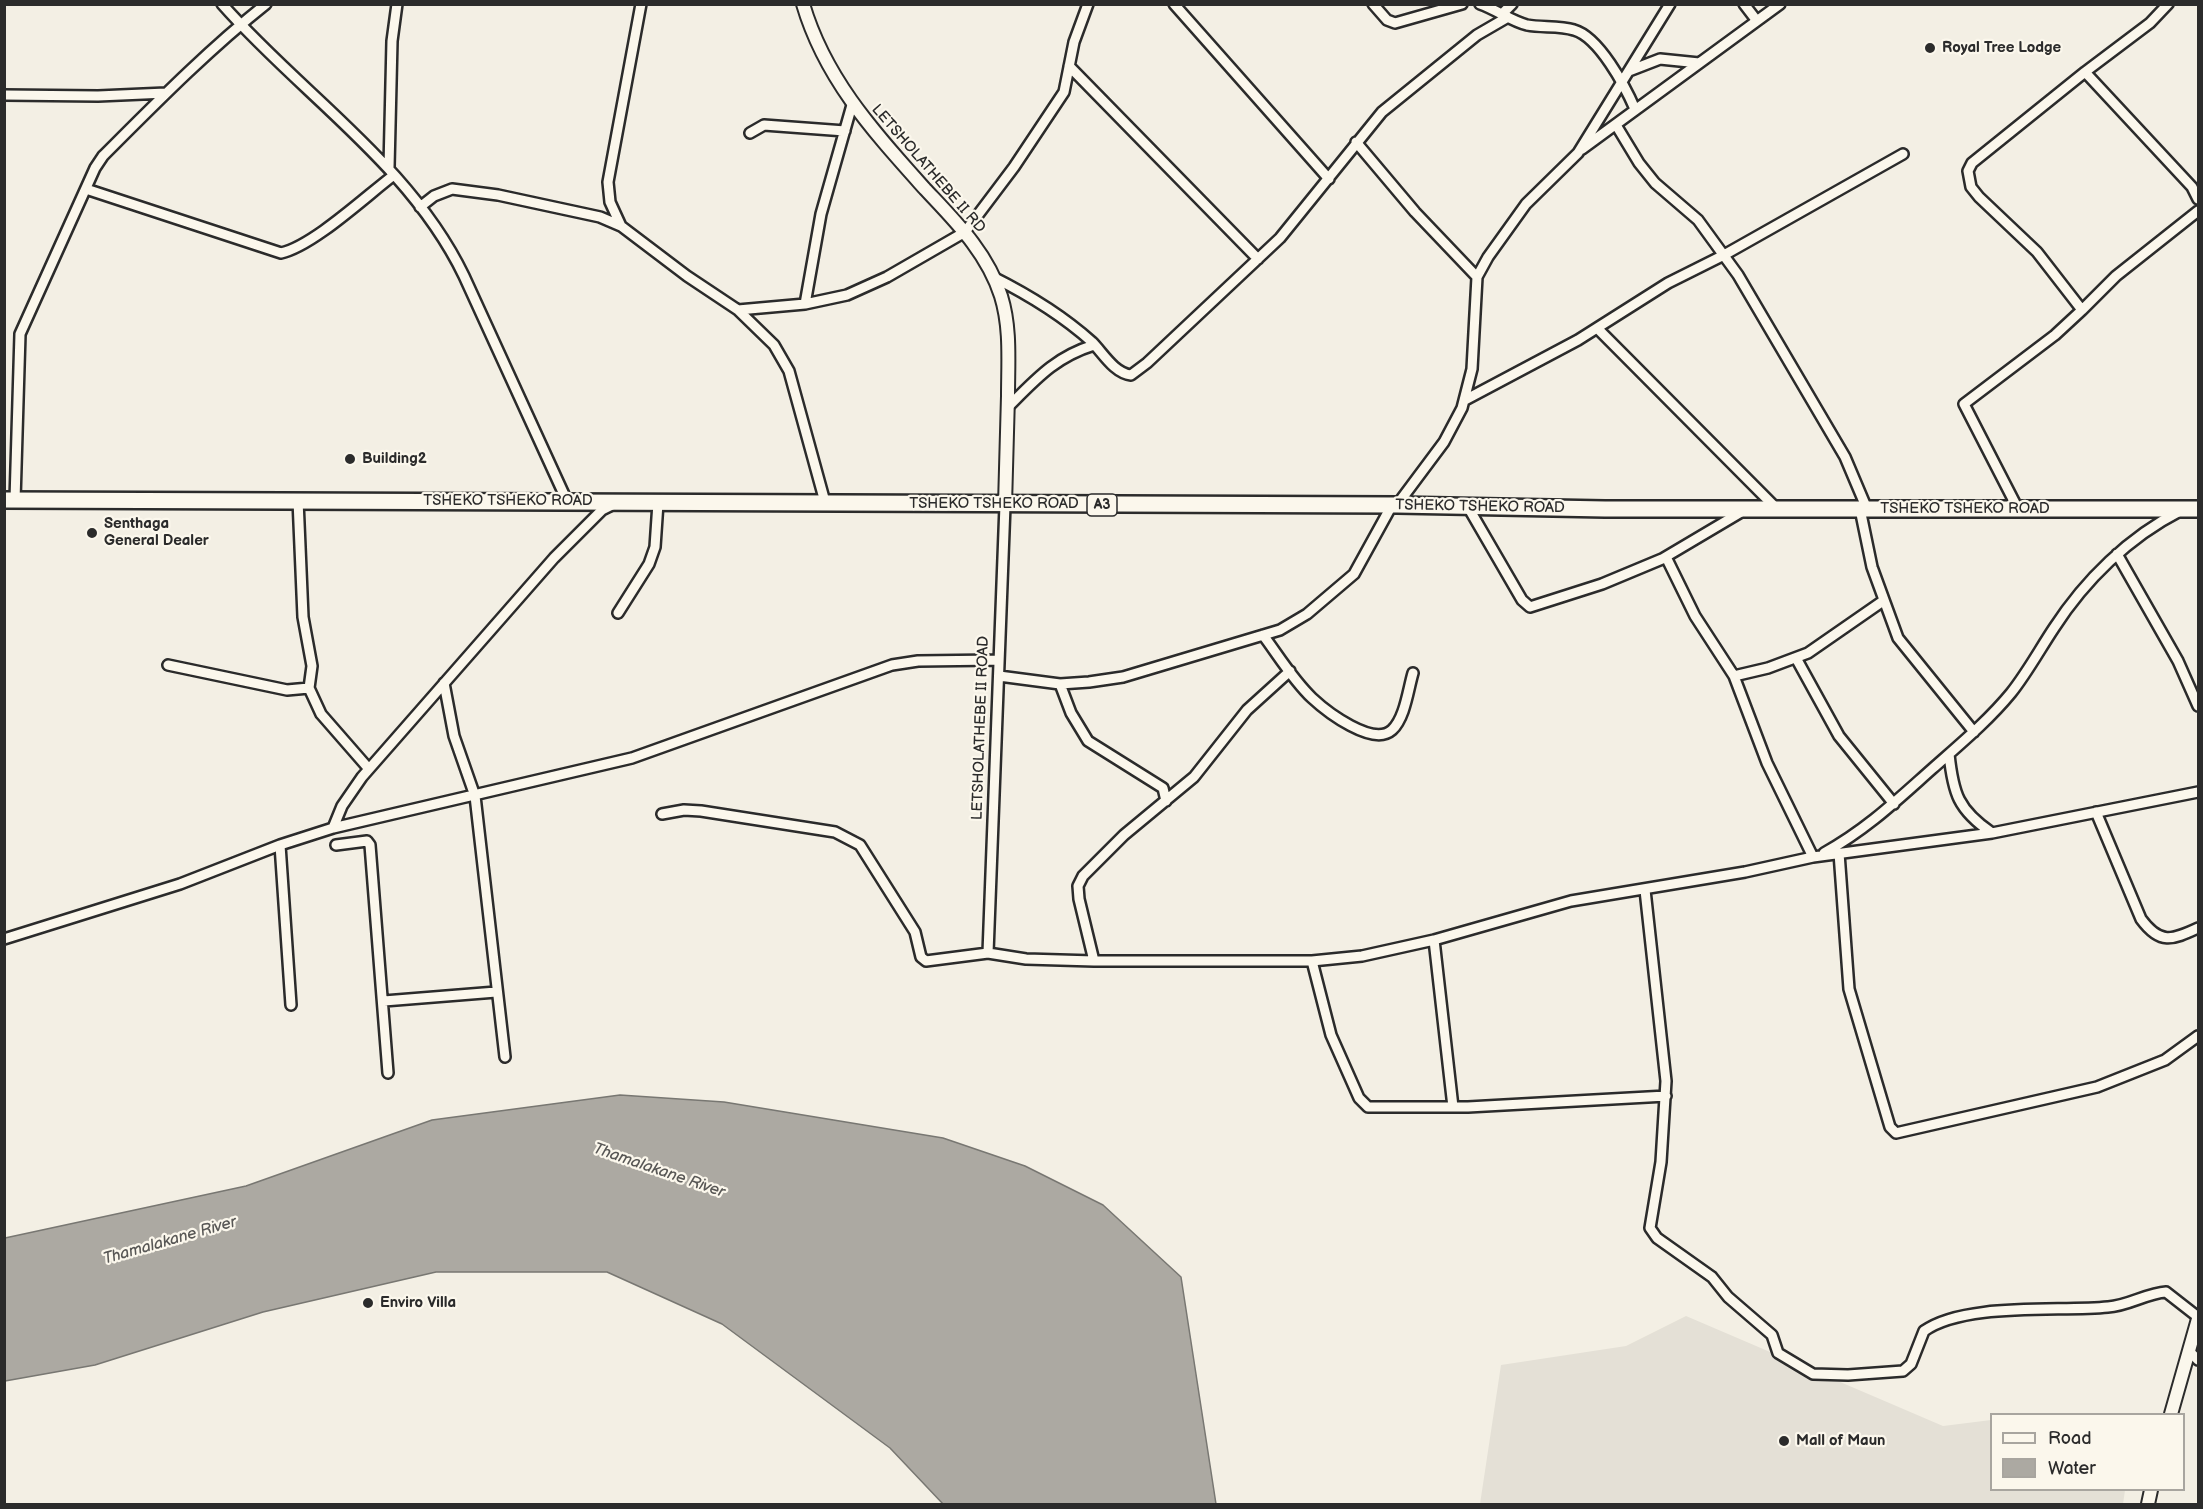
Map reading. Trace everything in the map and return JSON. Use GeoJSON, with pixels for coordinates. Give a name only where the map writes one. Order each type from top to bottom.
{"type":"FeatureCollection","features":[{"type":"Feature","properties":{"kind":"highway","name":"TSHEKO TSHEKO ROAD"},"geometry":{"type":"LineString","coordinates":[[10,500],[2192,509]]}},
{"type":"Feature","properties":{"kind":"street"},"geometry":{"type":"LineString","coordinates":[[222,4],[240,25],[335,113],[391,171],[420,207],[456,260],[567,501]]}},
{"type":"Feature","properties":{"kind":"street"},"geometry":{"type":"LineString","coordinates":[[10,500],[20,334],[103,156],[166,93],[266,4]]}},
{"type":"Feature","properties":{"kind":"street"},"geometry":{"type":"LineString","coordinates":[[86,189],[281,253],[293,249],[319,232],[391,171],[392,41],[397,4]]}},
{"type":"Feature","properties":{"kind":"street"},"geometry":{"type":"LineString","coordinates":[[621,226],[610,202],[608,182],[641,4]]}},
{"type":"Feature","properties":{"kind":"street","name":"LETSHOLATHEBE II RD"},"geometry":{"type":"LineString","coordinates":[[803,4],[826,64],[852,105],[965,232],[993,277],[1001,296],[1009,345],[1005,505]]}},
{"type":"Feature","properties":{"kind":"street"},"geometry":{"type":"LineString","coordinates":[[738,310],[805,304],[847,295],[870,286],[965,232],[1058,102],[1067,81],[1069,66],[1088,4]]}},
{"type":"Feature","properties":{"kind":"street"},"geometry":{"type":"LineString","coordinates":[[1174,4],[1329,179]]}},
{"type":"Feature","properties":{"kind":"street"},"geometry":{"type":"LineString","coordinates":[[1374,4],[1388,20],[1395,22],[1462,4]]}},
{"type":"Feature","properties":{"kind":"street"},"geometry":{"type":"LineString","coordinates":[[1480,4],[1525,24],[1573,29],[1582,33],[1604,56],[1621,81],[1635,109]]}},
{"type":"Feature","properties":{"kind":"street"},"geometry":{"type":"LineString","coordinates":[[993,277],[1048,308],[1094,345],[1117,370],[1131,375],[1147,363],[1280,238],[1382,112],[1428,73],[1505,16],[1512,4]]}},
{"type":"Feature","properties":{"kind":"street"},"geometry":{"type":"LineString","coordinates":[[1578,153],[1670,4]]}},
{"type":"Feature","properties":{"kind":"street"},"geometry":{"type":"LineString","coordinates":[[1744,4],[1757,21]]}},
{"type":"Feature","properties":{"kind":"street"},"geometry":{"type":"LineString","coordinates":[[999,676],[1060,684],[1123,676],[1263,635],[1293,623],[1338,590],[1363,562],[1394,505],[1444,442],[1465,400],[1472,369],[1477,277],[1526,204],[1578,153],[1780,4]]}},
{"type":"Feature","properties":{"kind":"street"},"geometry":{"type":"LineString","coordinates":[[2082,310],[2044,260],[1979,198],[1971,187],[1968,171],[1972,163],[2085,72],[2151,23],[2168,4]]}},
{"type":"Feature","properties":{"kind":"street"},"geometry":{"type":"LineString","coordinates":[[1627,72],[1660,59],[1698,63]]}},
{"type":"Feature","properties":{"kind":"street"},"geometry":{"type":"LineString","coordinates":[[1069,66],[1258,260]]}},
{"type":"Feature","properties":{"kind":"street"},"geometry":{"type":"LineString","coordinates":[[2085,72],[2195,185],[2199,198]]}},
{"type":"Feature","properties":{"kind":"street"},"geometry":{"type":"LineString","coordinates":[[4,95],[98,96],[166,93]]}},
{"type":"Feature","properties":{"kind":"street"},"geometry":{"type":"LineString","coordinates":[[805,304],[821,214],[852,105]]}},
{"type":"Feature","properties":{"kind":"street"},"geometry":{"type":"LineString","coordinates":[[750,133],[764,125],[845,130]]}},
{"type":"Feature","properties":{"kind":"street"},"geometry":{"type":"LineString","coordinates":[[1616,125],[1650,177],[1698,220],[1724,255],[1845,457],[1864,509],[1872,567],[1892,626],[1908,653],[1974,732]]}},
{"type":"Feature","properties":{"kind":"street"},"geometry":{"type":"LineString","coordinates":[[1356,142],[1414,212],[1477,277]]}},
{"type":"Feature","properties":{"kind":"street"},"geometry":{"type":"LineString","coordinates":[[1465,400],[1504,381],[1597,328],[1668,283],[1724,255],[1903,154]]}},
{"type":"Feature","properties":{"kind":"street"},"geometry":{"type":"LineString","coordinates":[[420,207],[445,191],[468,190],[600,217],[621,226],[687,276],[738,310],[774,345],[789,371],[825,502]]}},
{"type":"Feature","properties":{"kind":"street"},"geometry":{"type":"LineString","coordinates":[[2018,510],[1964,404],[2055,335],[2116,276],[2199,211]]}},
{"type":"Feature","properties":{"kind":"street"},"geometry":{"type":"LineString","coordinates":[[1597,328],[1776,508]]}},
{"type":"Feature","properties":{"kind":"street"},"geometry":{"type":"LineString","coordinates":[[1007,408],[1051,365],[1094,345]]}},
{"type":"Feature","properties":{"kind":"street"},"geometry":{"type":"LineString","coordinates":[[298,500],[301,601],[312,666],[309,688],[321,714],[369,769]]}},
{"type":"Feature","properties":{"kind":"street"},"geometry":{"type":"LineString","coordinates":[[333,828],[346,799],[444,683],[578,533],[602,510],[618,502]]}},
{"type":"Feature","properties":{"kind":"street"},"geometry":{"type":"LineString","coordinates":[[618,613],[649,564],[655,547],[658,502]]}},
{"type":"Feature","properties":{"kind":"street","name":"LETSHOLATHEBE II ROAD"},"geometry":{"type":"LineString","coordinates":[[988,953],[1005,505]]}},
{"type":"Feature","properties":{"kind":"street"},"geometry":{"type":"LineString","coordinates":[[1468,507],[1527,606],[1535,606],[1602,584],[1666,557],[1748,508]]}},
{"type":"Feature","properties":{"kind":"street"},"geometry":{"type":"LineString","coordinates":[[1815,857],[1853,837],[1894,804],[1974,732],[2010,693],[2069,606],[2117,554],[2150,526],[2192,509]]}},
{"type":"Feature","properties":{"kind":"street"},"geometry":{"type":"LineString","coordinates":[[2117,554],[2178,661],[2199,706]]}},
{"type":"Feature","properties":{"kind":"street"},"geometry":{"type":"LineString","coordinates":[[1666,557],[1695,616],[1734,676],[1767,763],[1815,857]]}},
{"type":"Feature","properties":{"kind":"street"},"geometry":{"type":"LineString","coordinates":[[1734,676],[1768,668],[1818,647],[1883,601]]}},
{"type":"Feature","properties":{"kind":"street"},"geometry":{"type":"LineString","coordinates":[[1263,635],[1311,697],[1355,728],[1380,735],[1386,734],[1396,725],[1413,674]]}},
{"type":"Feature","properties":{"kind":"street"},"geometry":{"type":"LineString","coordinates":[[1796,658],[1839,736],[1894,804]]}},
{"type":"Feature","properties":{"kind":"street"},"geometry":{"type":"LineString","coordinates":[[4,939],[180,884],[280,845],[333,828],[632,758],[892,665],[918,661],[998,660]]}},
{"type":"Feature","properties":{"kind":"street"},"geometry":{"type":"LineString","coordinates":[[168,665],[287,690],[309,688]]}},
{"type":"Feature","properties":{"kind":"street"},"geometry":{"type":"LineString","coordinates":[[1094,961],[1078,899],[1078,886],[1083,876],[1108,849],[1194,777],[1246,710],[1290,671]]}},
{"type":"Feature","properties":{"kind":"street"},"geometry":{"type":"LineString","coordinates":[[444,683],[454,736],[475,796],[505,1057]]}},
{"type":"Feature","properties":{"kind":"street"},"geometry":{"type":"LineString","coordinates":[[1060,684],[1071,713],[1088,741],[1163,788],[1166,801]]}},
{"type":"Feature","properties":{"kind":"street"},"geometry":{"type":"LineString","coordinates":[[1949,754],[1952,786],[1959,802],[1978,823],[1992,832]]}},
{"type":"Feature","properties":{"kind":"street"},"geometry":{"type":"LineString","coordinates":[[662,814],[684,810],[843,834],[860,845],[901,909],[915,932],[923,960],[988,953],[1037,959],[1094,961],[1312,961],[1362,956],[1434,940],[1571,901],[1746,872],[1839,853],[1992,832],[2199,792]]}},
{"type":"Feature","properties":{"kind":"street"},"geometry":{"type":"LineString","coordinates":[[2096,813],[2141,919],[2147,928],[2156,935],[2169,939],[2199,927]]}},
{"type":"Feature","properties":{"kind":"street"},"geometry":{"type":"LineString","coordinates":[[336,845],[367,841],[370,844],[388,1073]]}},
{"type":"Feature","properties":{"kind":"street"},"geometry":{"type":"LineString","coordinates":[[280,845],[291,1005]]}},
{"type":"Feature","properties":{"kind":"street"},"geometry":{"type":"LineString","coordinates":[[1839,853],[1848,989],[1890,1127],[1896,1133],[2097,1087],[2165,1060],[2199,1036]]}},
{"type":"Feature","properties":{"kind":"street"},"geometry":{"type":"LineString","coordinates":[[1645,890],[1663,1047],[1666,1096],[1661,1162],[1650,1224],[1652,1232],[1712,1277],[1728,1297],[1772,1335],[1779,1353],[1814,1374],[1848,1375],[1903,1371],[1911,1364],[1924,1331],[1976,1314],[2106,1308],[2133,1304],[2166,1292],[2199,1318],[2194,1356],[2171,1413]]}},
{"type":"Feature","properties":{"kind":"street"},"geometry":{"type":"LineString","coordinates":[[1434,940],[1453,1107]]}},
{"type":"Feature","properties":{"kind":"street"},"geometry":{"type":"LineString","coordinates":[[1312,961],[1331,1035],[1363,1104],[1374,1108],[1453,1107],[1666,1096]]}},
{"type":"Feature","properties":{"kind":"street"},"geometry":{"type":"LineString","coordinates":[[384,1002],[496,992]]}},
{"type":"Feature","properties":{"kind":"shaded area"},"geometry":{"type":"Polygon","coordinates":[[[1686,1316],[1943,1426],[1990,1420],[1990,1491],[2125,1491],[2123,1504],[1480,1504],[1501,1365],[1626,1346],[1686,1316]]]}},
{"type":"Feature","properties":{"kind":"water","name":"Thamalakane River"},"geometry":{"type":"Polygon","coordinates":[[[620,1095],[724,1102],[943,1138],[1025,1166],[1103,1205],[1181,1277],[1216,1504],[943,1504],[890,1448],[722,1324],[607,1272],[436,1272],[263,1312],[95,1365],[5,1381],[5,1238],[246,1186],[432,1120],[620,1095]]]}},
{"type":"Feature","properties":{"kind":"place","name":"Royal Tree Lodge"},"geometry":{"type":"Point","coordinates":[1930,48]}},
{"type":"Feature","properties":{"kind":"place","name":"Building2"},"geometry":{"type":"Point","coordinates":[350,459]}},
{"type":"Feature","properties":{"kind":"place","name":"Senthaga General Dealer"},"geometry":{"type":"Point","coordinates":[92,533]}},
{"type":"Feature","properties":{"kind":"place","name":"Enviro Villa"},"geometry":{"type":"Point","coordinates":[368,1303]}},
{"type":"Feature","properties":{"kind":"place","name":"Mall of Maun"},"geometry":{"type":"Point","coordinates":[1784,1441]}}]}
